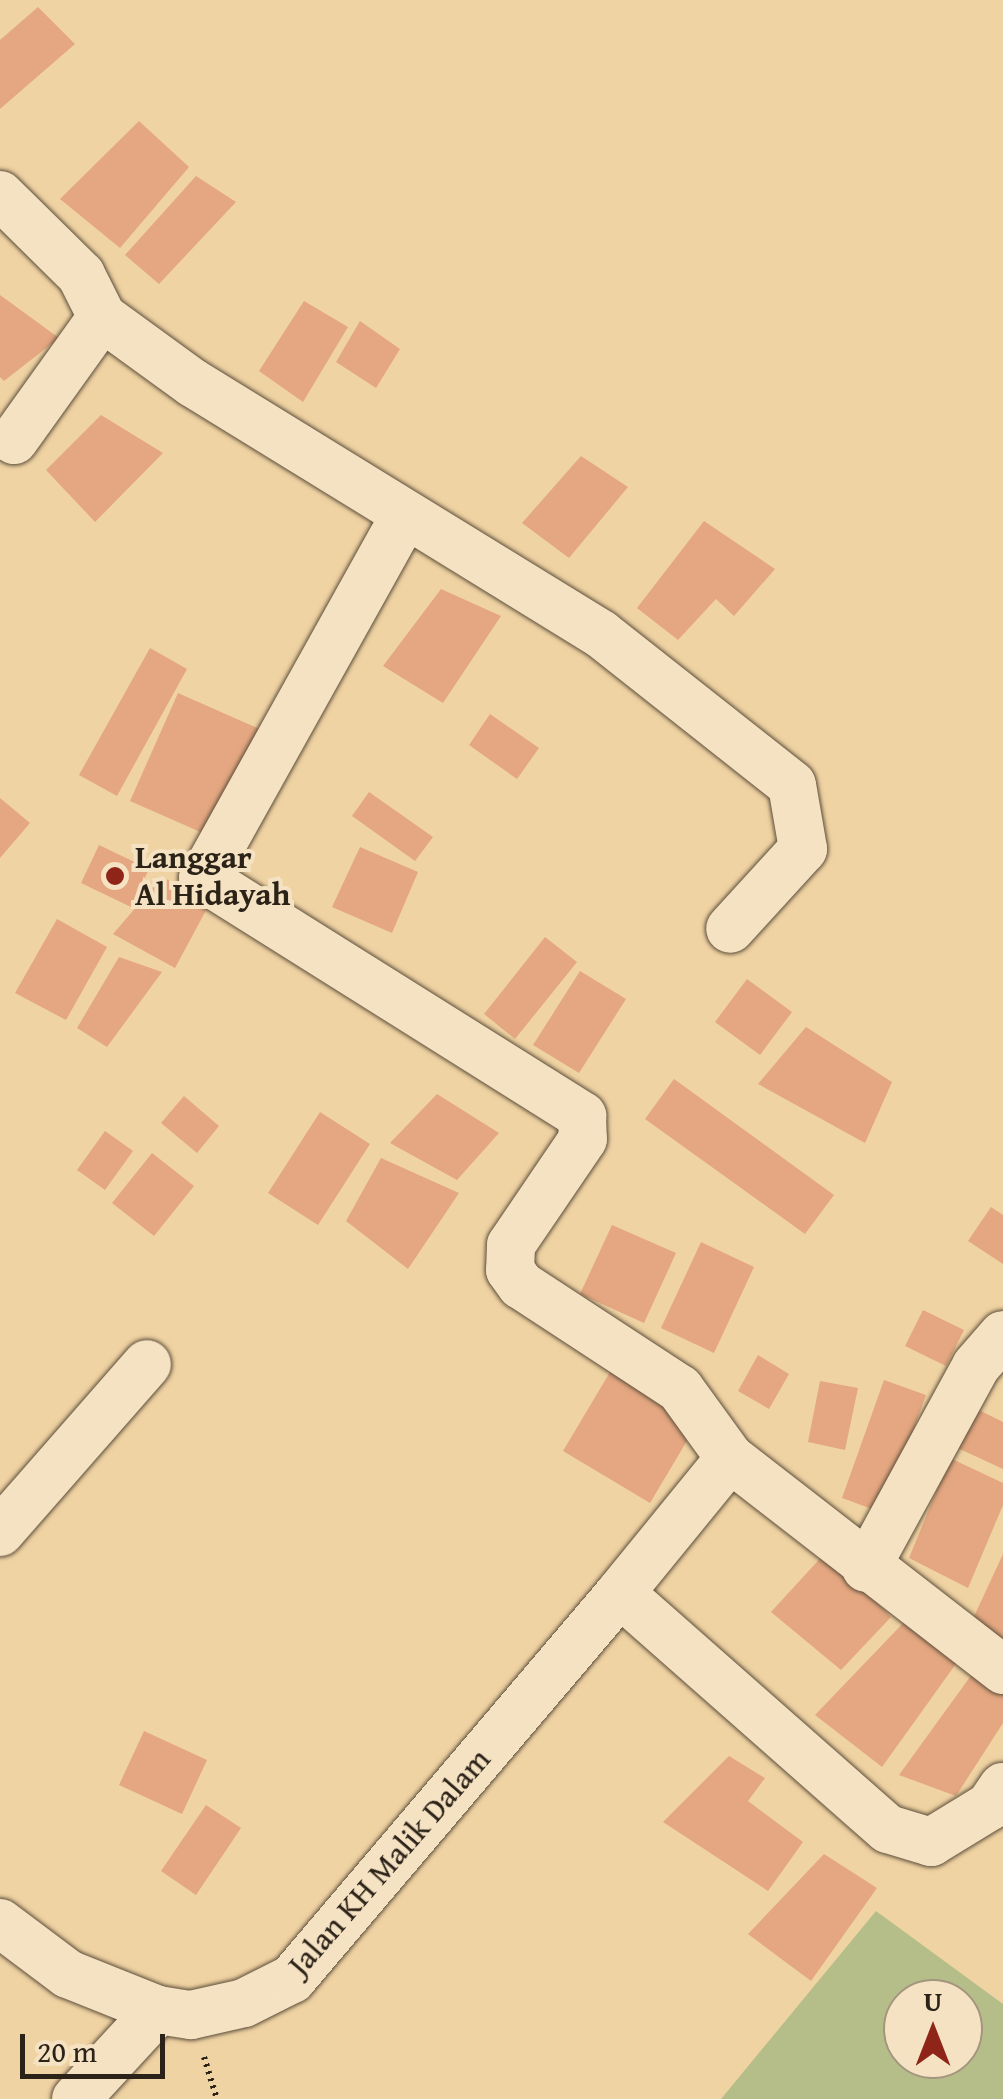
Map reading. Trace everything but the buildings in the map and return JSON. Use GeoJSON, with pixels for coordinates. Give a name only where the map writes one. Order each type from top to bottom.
{"type":"FeatureCollection","features":[{"type":"Feature","properties":{"kind":"street"},"geometry":{"type":"LineString","coordinates":[[0,196],[81,275],[102,318],[404,517],[601,634],[792,785],[802,848],[730,929]]}},
{"type":"Feature","properties":{"kind":"street"},"geometry":{"type":"LineString","coordinates":[[5,444],[102,318]]}},
{"type":"Feature","properties":{"kind":"street"},"geometry":{"type":"LineString","coordinates":[[404,517],[204,878],[577,1109],[583,1139],[511,1246],[510,1270],[520,1285],[680,1389],[730,1458],[866,1568],[1003,1670]]}},
{"type":"Feature","properties":{"kind":"street"},"geometry":{"type":"LineString","coordinates":[[866,1568],[976,1366],[1003,1335]]}},
{"type":"Feature","properties":{"kind":"street"},"geometry":{"type":"LineString","coordinates":[[0,1532],[146,1364]]}},
{"type":"Feature","properties":{"kind":"street","name":"Jalan KH Malik Dalam"},"geometry":{"type":"LineString","coordinates":[[0,1923],[68,1974],[158,2010],[191,2015],[244,2003],[292,1979],[730,1458]]}},
{"type":"Feature","properties":{"kind":"street"},"geometry":{"type":"LineString","coordinates":[[620,1593],[888,1829],[932,1842],[990,1806],[1003,1787]]}},
{"type":"Feature","properties":{"kind":"street"},"geometry":{"type":"LineString","coordinates":[[76,2099],[158,2010]]}},
{"type":"Feature","properties":{"kind":"green space"},"geometry":{"type":"Polygon","coordinates":[[[876,1911],[969,1979],[883,1979],[883,2079],[983,2079],[983,1989],[1003,2004],[1003,2099],[721,2099],[876,1911]]]}},
{"type":"Feature","properties":{"kind":"place","name":"Langgar Al Hidayah"},"geometry":{"type":"Point","coordinates":[115,876]}}]}
